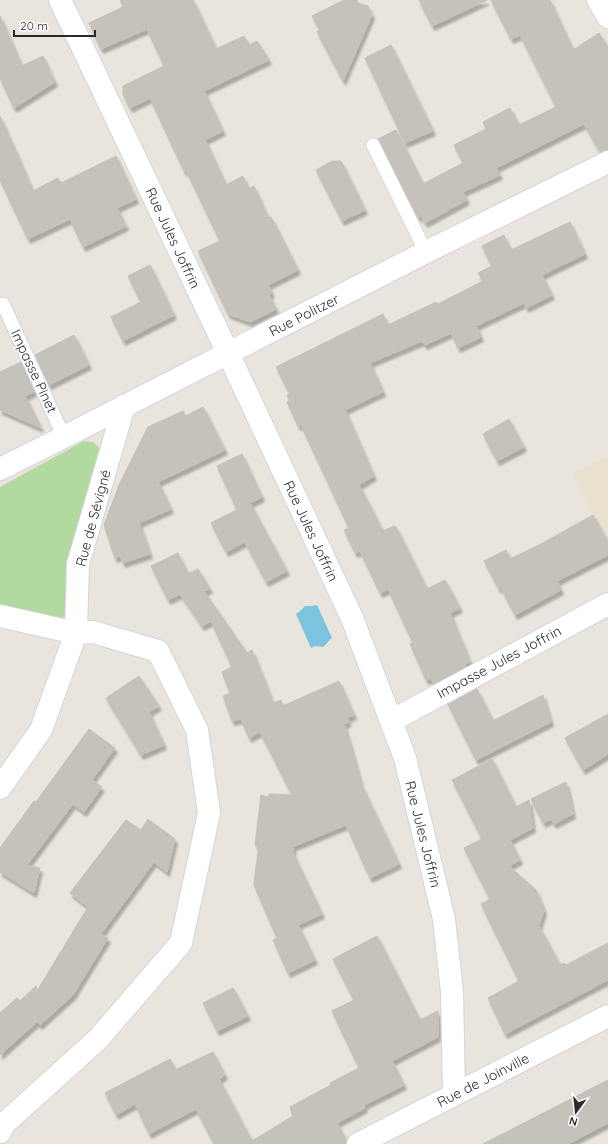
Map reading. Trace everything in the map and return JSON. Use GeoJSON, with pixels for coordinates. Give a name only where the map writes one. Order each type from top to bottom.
{"type":"FeatureCollection","features":[{"type":"Feature","properties":{"kind":"street","name":"Rue Jules Joffrin"},"geometry":{"type":"LineString","coordinates":[[60,0],[352,618],[405,758],[444,919],[452,992],[454,1094]]}},
{"type":"Feature","properties":{"kind":"street"},"geometry":{"type":"LineString","coordinates":[[598,0],[608,17]]}},
{"type":"Feature","properties":{"kind":"street","name":"Rue Politzer"},"geometry":{"type":"LineString","coordinates":[[0,469],[426,252],[608,162]]}},
{"type":"Feature","properties":{"kind":"street","name":"Rue de Sévigné"},"geometry":{"type":"LineString","coordinates":[[0,788],[41,730],[76,633],[78,564],[124,406]]}},
{"type":"Feature","properties":{"kind":"street","name":"Impasse Jules Joffrin"},"geometry":{"type":"LineString","coordinates":[[391,721],[608,604]]}},
{"type":"Feature","properties":{"kind":"street"},"geometry":{"type":"LineString","coordinates":[[0,616],[76,633],[93,632],[158,651],[197,730],[209,813],[181,943],[98,1040],[4,1124],[0,1132]]}},
{"type":"Feature","properties":{"kind":"street","name":"Rue de Joinville"},"geometry":{"type":"LineString","coordinates":[[358,1144],[608,1016]]}},
{"type":"Feature","properties":{"kind":"lane"},"geometry":{"type":"LineString","coordinates":[[373,145],[426,252]]}},
{"type":"Feature","properties":{"kind":"lane","name":"Impasse Pinet"},"geometry":{"type":"LineString","coordinates":[[4,304],[64,437]]}},
{"type":"Feature","properties":{"kind":"shaded area"},"geometry":{"type":"Polygon","coordinates":[[[608,456],[608,541],[572,474],[608,456]]]}},
{"type":"Feature","properties":{"kind":"green space"},"geometry":{"type":"Polygon","coordinates":[[[84,441],[93,442],[100,449],[101,459],[66,615],[60,620],[0,610],[0,487],[84,441]]]}},
{"type":"Feature","properties":{"kind":"water"},"geometry":{"type":"Polygon","coordinates":[[[317,605],[332,638],[323,647],[315,646],[311,648],[296,614],[305,606],[317,605]]]}},
{"type":"Feature","properties":{"kind":"building"},"geometry":{"type":"Polygon","coordinates":[[[120,0],[193,0],[216,49],[244,36],[249,45],[257,41],[269,60],[204,91],[223,131],[205,140],[226,185],[243,176],[248,189],[254,186],[268,218],[271,217],[298,270],[268,285],[272,293],[269,295],[276,309],[250,322],[228,314],[198,251],[220,241],[186,170],[184,171],[150,98],[130,108],[123,94],[123,86],[164,66],[147,29],[101,49],[89,23],[123,7],[120,0]]]}},
{"type":"Feature","properties":{"kind":"building"},"geometry":{"type":"Polygon","coordinates":[[[344,0],[357,0],[358,3],[368,6],[372,15],[343,81],[317,32],[320,30],[312,16],[344,0]]]}},
{"type":"Feature","properties":{"kind":"building"},"geometry":{"type":"Polygon","coordinates":[[[419,0],[487,0],[432,26],[419,0]]]}},
{"type":"Feature","properties":{"kind":"building"},"geometry":{"type":"Polygon","coordinates":[[[491,0],[550,0],[573,50],[599,33],[608,47],[608,150],[600,152],[584,124],[496,168],[500,175],[463,192],[467,200],[425,223],[421,216],[418,217],[378,139],[396,130],[423,184],[463,163],[454,145],[486,129],[483,122],[510,108],[519,125],[556,107],[520,35],[511,39],[491,0]]]}},
{"type":"Feature","properties":{"kind":"building"},"geometry":{"type":"Polygon","coordinates":[[[0,16],[22,66],[43,56],[55,82],[14,108],[0,78],[0,16]]]}},
{"type":"Feature","properties":{"kind":"building"},"geometry":{"type":"Polygon","coordinates":[[[391,45],[433,131],[405,143],[365,58],[391,45]]]}},
{"type":"Feature","properties":{"kind":"building"},"geometry":{"type":"Polygon","coordinates":[[[0,116],[33,191],[58,178],[61,183],[116,156],[136,199],[117,208],[126,226],[83,247],[70,219],[28,239],[0,180],[0,116]]]}},
{"type":"Feature","properties":{"kind":"building"},"geometry":{"type":"Polygon","coordinates":[[[332,161],[341,161],[365,210],[342,221],[316,170],[332,161]]]}},
{"type":"Feature","properties":{"kind":"building"},"geometry":{"type":"Polygon","coordinates":[[[570,222],[585,254],[542,275],[552,295],[526,308],[524,303],[476,326],[481,337],[458,348],[451,333],[425,345],[422,341],[370,363],[383,392],[345,410],[374,476],[359,485],[383,531],[394,526],[396,527],[427,589],[445,580],[460,608],[450,613],[470,662],[465,664],[466,666],[434,684],[431,678],[426,680],[410,644],[413,643],[388,589],[380,593],[360,551],[355,553],[344,530],[349,528],[301,425],[298,426],[287,402],[289,400],[287,395],[290,394],[276,367],[383,314],[388,325],[436,302],[438,304],[483,281],[478,273],[492,266],[482,246],[504,235],[511,250],[570,222]]]}},
{"type":"Feature","properties":{"kind":"building"},"geometry":{"type":"Polygon","coordinates":[[[150,265],[174,315],[123,341],[111,317],[141,302],[128,276],[150,265]]]}},
{"type":"Feature","properties":{"kind":"building"},"geometry":{"type":"Polygon","coordinates":[[[74,335],[89,365],[49,385],[35,355],[74,335]]]}},
{"type":"Feature","properties":{"kind":"building"},"geometry":{"type":"Polygon","coordinates":[[[21,362],[34,392],[25,396],[41,428],[0,410],[0,372],[21,362]]]}},
{"type":"Feature","properties":{"kind":"building"},"geometry":{"type":"Polygon","coordinates":[[[203,407],[225,450],[158,482],[171,509],[139,523],[150,554],[123,563],[120,556],[115,558],[104,525],[119,485],[148,427],[183,411],[186,416],[203,407]]]}},
{"type":"Feature","properties":{"kind":"building"},"geometry":{"type":"Polygon","coordinates":[[[509,419],[524,447],[497,461],[483,434],[509,419]]]}},
{"type":"Feature","properties":{"kind":"building"},"geometry":{"type":"Polygon","coordinates":[[[242,454],[262,497],[237,510],[217,466],[242,454]]]}},
{"type":"Feature","properties":{"kind":"building"},"geometry":{"type":"Polygon","coordinates":[[[250,503],[287,571],[266,582],[245,542],[226,552],[211,523],[250,503]]]}},
{"type":"Feature","properties":{"kind":"building"},"geometry":{"type":"Polygon","coordinates":[[[593,515],[608,542],[608,555],[557,581],[561,590],[515,615],[501,588],[499,589],[484,561],[506,550],[510,559],[539,545],[593,515]]]}},
{"type":"Feature","properties":{"kind":"building"},"geometry":{"type":"Polygon","coordinates":[[[178,553],[188,574],[198,569],[210,589],[204,591],[247,653],[252,650],[273,703],[281,700],[283,706],[339,681],[354,715],[347,718],[349,722],[344,724],[361,784],[399,864],[370,878],[346,825],[292,847],[294,850],[292,851],[322,914],[298,925],[315,960],[288,973],[273,940],[277,938],[254,882],[259,846],[255,845],[261,795],[268,797],[269,794],[292,795],[260,732],[249,738],[241,719],[232,721],[223,696],[230,693],[222,672],[232,667],[211,621],[202,626],[180,594],[168,600],[151,566],[178,553]]]}},
{"type":"Feature","properties":{"kind":"building"},"geometry":{"type":"Polygon","coordinates":[[[139,676],[159,706],[149,712],[164,745],[141,755],[106,698],[139,676]]]}},
{"type":"Feature","properties":{"kind":"building"},"geometry":{"type":"Polygon","coordinates":[[[477,689],[493,721],[543,695],[551,722],[476,760],[448,704],[477,689]]]}},
{"type":"Feature","properties":{"kind":"building"},"geometry":{"type":"Polygon","coordinates":[[[608,714],[608,754],[583,770],[565,738],[608,714]]]}},
{"type":"Feature","properties":{"kind":"building"},"geometry":{"type":"Polygon","coordinates":[[[89,729],[115,748],[92,780],[102,787],[84,812],[73,804],[27,865],[40,868],[34,893],[0,872],[0,848],[34,801],[36,802],[89,729]]]}},
{"type":"Feature","properties":{"kind":"building"},"geometry":{"type":"Polygon","coordinates":[[[492,759],[516,807],[529,800],[533,828],[510,840],[520,860],[509,866],[536,890],[544,910],[539,926],[560,965],[564,963],[566,965],[608,943],[608,980],[505,1034],[488,998],[519,981],[481,904],[490,899],[464,848],[482,839],[452,780],[492,759]]]}},
{"type":"Feature","properties":{"kind":"building"},"geometry":{"type":"Polygon","coordinates":[[[566,782],[573,814],[554,824],[551,819],[543,823],[531,799],[566,782]]]}},
{"type":"Feature","properties":{"kind":"building"},"geometry":{"type":"Polygon","coordinates":[[[148,819],[175,839],[167,872],[154,862],[101,934],[108,938],[73,995],[40,1025],[37,1022],[0,1055],[0,1013],[17,998],[20,1001],[36,986],[37,991],[88,907],[70,893],[126,820],[141,830],[148,819]]]}},
{"type":"Feature","properties":{"kind":"building"},"geometry":{"type":"Polygon","coordinates":[[[377,936],[420,1020],[438,1011],[438,1037],[392,1061],[404,1085],[364,1105],[365,1108],[337,1123],[346,1140],[346,1144],[214,1144],[196,1109],[149,1134],[135,1104],[116,1115],[105,1093],[170,1059],[175,1070],[213,1052],[225,1075],[219,1079],[252,1141],[293,1116],[290,1107],[331,1085],[330,1083],[359,1068],[332,1011],[354,1000],[333,959],[377,936]]]}},
{"type":"Feature","properties":{"kind":"building"},"geometry":{"type":"Polygon","coordinates":[[[233,988],[248,1016],[217,1031],[203,1003],[233,988]]]}},
{"type":"Feature","properties":{"kind":"building"},"geometry":{"type":"Polygon","coordinates":[[[608,1080],[608,1123],[568,1144],[483,1144],[608,1080]]]}}]}
